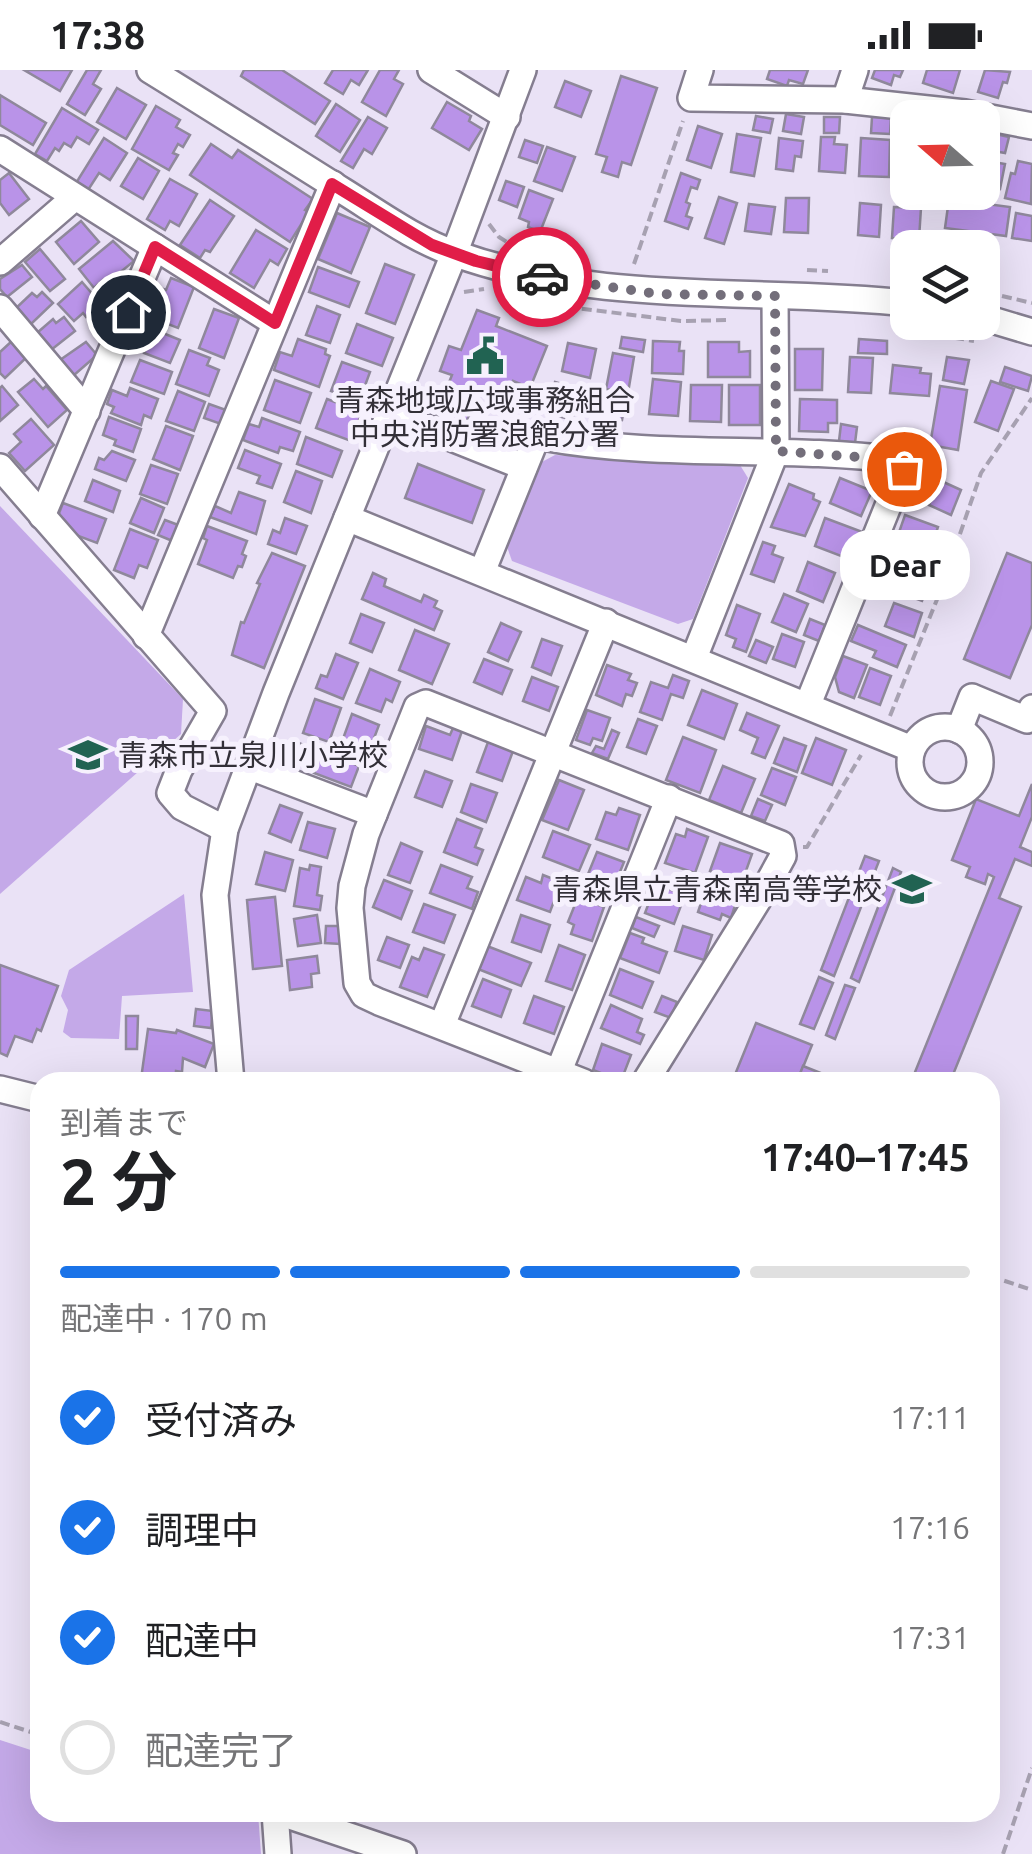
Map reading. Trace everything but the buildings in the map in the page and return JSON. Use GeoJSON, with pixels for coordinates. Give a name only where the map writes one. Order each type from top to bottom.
{"type":"FeatureCollection","features":[{"type":"Feature","properties":{"kind":"street"},"geometry":{"type":"LineString","coordinates":[[150,70],[418,237],[454,254],[537,276],[611,289],[890,303]]}},
{"type":"Feature","properties":{"kind":"street"},"geometry":{"type":"LineString","coordinates":[[430,70],[507,117]]}},
{"type":"Feature","properties":{"kind":"street"},"geometry":{"type":"LineString","coordinates":[[229,1072],[216,907],[216,874],[225,828],[468,220],[523,70]]}},
{"type":"Feature","properties":{"kind":"street"},"geometry":{"type":"LineString","coordinates":[[700,70],[691,98],[845,100],[965,113],[1032,126]]}},
{"type":"Feature","properties":{"kind":"street"},"geometry":{"type":"LineString","coordinates":[[845,100],[855,70]]}},
{"type":"Feature","properties":{"kind":"street"},"geometry":{"type":"LineString","coordinates":[[0,149],[275,323]]}},
{"type":"Feature","properties":{"kind":"street"},"geometry":{"type":"LineString","coordinates":[[146,636],[332,184]]}},
{"type":"Feature","properties":{"kind":"street"},"geometry":{"type":"LineString","coordinates":[[0,262],[74,198]]}},
{"type":"Feature","properties":{"kind":"street"},"geometry":{"type":"LineString","coordinates":[[42,516],[155,247]]}},
{"type":"Feature","properties":{"kind":"street"},"geometry":{"type":"LineString","coordinates":[[694,658],[776,451],[775,296]]}},
{"type":"Feature","properties":{"kind":"street"},"geometry":{"type":"LineString","coordinates":[[0,308],[87,411]]}},
{"type":"Feature","properties":{"kind":"street"},"geometry":{"type":"LineString","coordinates":[[1000,323],[1032,332]]}},
{"type":"Feature","properties":{"kind":"street"},"geometry":{"type":"LineString","coordinates":[[390,413],[524,467]]}},
{"type":"Feature","properties":{"kind":"street"},"geometry":{"type":"LineString","coordinates":[[482,572],[535,441],[542,438],[662,452],[776,451],[898,460],[904,469],[808,704]]}},
{"type":"Feature","properties":{"kind":"street"},"geometry":{"type":"LineString","coordinates":[[0,467],[213,711],[170,793],[182,808],[225,828]]}},
{"type":"Feature","properties":{"kind":"street"},"geometry":{"type":"LineString","coordinates":[[347,518],[912,749]]}},
{"type":"Feature","properties":{"kind":"street"},"geometry":{"type":"LineString","coordinates":[[442,1025],[606,622]]}},
{"type":"Feature","properties":{"kind":"street"},"geometry":{"type":"LineString","coordinates":[[959,730],[972,697],[1027,720],[1032,708]]}},
{"type":"Feature","properties":{"kind":"street"},"geometry":{"type":"LineString","coordinates":[[651,1072],[766,887],[783,856],[781,844],[669,798],[426,703],[417,707],[374,814],[352,886],[350,908],[356,983],[364,994],[558,1072],[669,798]]}},
{"type":"Feature","properties":{"kind":"street"},"geometry":{"type":"LineString","coordinates":[[937,728],[959,730],[976,745],[980,767],[976,778],[959,794],[936,796],[925,791],[911,772],[912,749],[918,739],[937,728]]}},
{"type":"Feature","properties":{"kind":"street"},"geometry":{"type":"LineString","coordinates":[[248,766],[374,814]]}},
{"type":"Feature","properties":{"kind":"street"},"geometry":{"type":"LineString","coordinates":[[0,1090],[30,1096]]}},
{"type":"Feature","properties":{"kind":"street"},"geometry":{"type":"LineString","coordinates":[[277,1822],[278,1854]]}},
{"type":"Feature","properties":{"kind":"street"},"geometry":{"type":"LineString","coordinates":[[307,1822],[404,1854]]}},
{"type":"Feature","properties":{"kind":"path"},"geometry":{"type":"LineString","coordinates":[[650,268],[633,266],[691,98]]}},
{"type":"Feature","properties":{"kind":"path"},"geometry":{"type":"LineString","coordinates":[[468,220],[491,224],[513,246]]}},
{"type":"Feature","properties":{"kind":"path"},"geometry":{"type":"LineString","coordinates":[[799,270],[836,272]]}},
{"type":"Feature","properties":{"kind":"path"},"geometry":{"type":"LineString","coordinates":[[1000,295],[1032,303]]}},
{"type":"Feature","properties":{"kind":"path"},"geometry":{"type":"LineString","coordinates":[[782,850],[808,846],[866,746],[884,736],[982,473],[1032,398]]}},
{"type":"Feature","properties":{"kind":"path"},"geometry":{"type":"LineString","coordinates":[[1000,1279],[1032,1290]]}},
{"type":"Feature","properties":{"kind":"path"},"geometry":{"type":"LineString","coordinates":[[0,1722],[30,1732]]}},
{"type":"Feature","properties":{"kind":"path"},"geometry":{"type":"LineString","coordinates":[[1003,1854],[1032,1768]]}},
{"type":"Feature","properties":{"kind":"shaded area"},"geometry":{"type":"Polygon","coordinates":[[[555,455],[740,465],[748,478],[693,619],[678,624],[512,561],[506,544],[540,463],[555,455]]]}},
{"type":"Feature","properties":{"kind":"shaded area","name":"青森市立泉川小学校"},"geometry":{"type":"Polygon","coordinates":[[[0,506],[183,699],[181,734],[0,894],[0,506]]]}},
{"type":"Feature","properties":{"kind":"shaded area"},"geometry":{"type":"Polygon","coordinates":[[[184,894],[193,992],[122,996],[119,1039],[71,1038],[63,1032],[68,1010],[61,996],[69,970],[184,894]]]}},
{"type":"Feature","properties":{"kind":"shaded area"},"geometry":{"type":"Polygon","coordinates":[[[0,1740],[30,1750],[30,1822],[259,1822],[261,1854],[0,1854],[0,1740]]]}},
{"type":"Feature","properties":{"kind":"way so far"},"geometry":{"type":"LineString","coordinates":[[542,277],[658,294],[775,296],[776,451],[898,460],[904,469]]}},
{"type":"Feature","properties":{"kind":"place","name":"青森地域広域事務組合 中央消防署浪館分署"},"geometry":{"type":"Point","coordinates":[485,356]}},
{"type":"Feature","properties":{"kind":"place","name":"Dear"},"geometry":{"type":"Point","coordinates":[904,469]}},
{"type":"Feature","properties":{"kind":"place","name":"青森市立泉川小学校"},"geometry":{"type":"Point","coordinates":[88,755]}},
{"type":"Feature","properties":{"kind":"place","name":"青森県立青森南高等学校"},"geometry":{"type":"Point","coordinates":[912,889]}},
{"type":"Feature","properties":{"kind":"route"},"geometry":{"type":"LineString","coordinates":[[128,312],[155,247],[275,323],[332,184],[432,245],[476,261],[542,277]]}}]}
